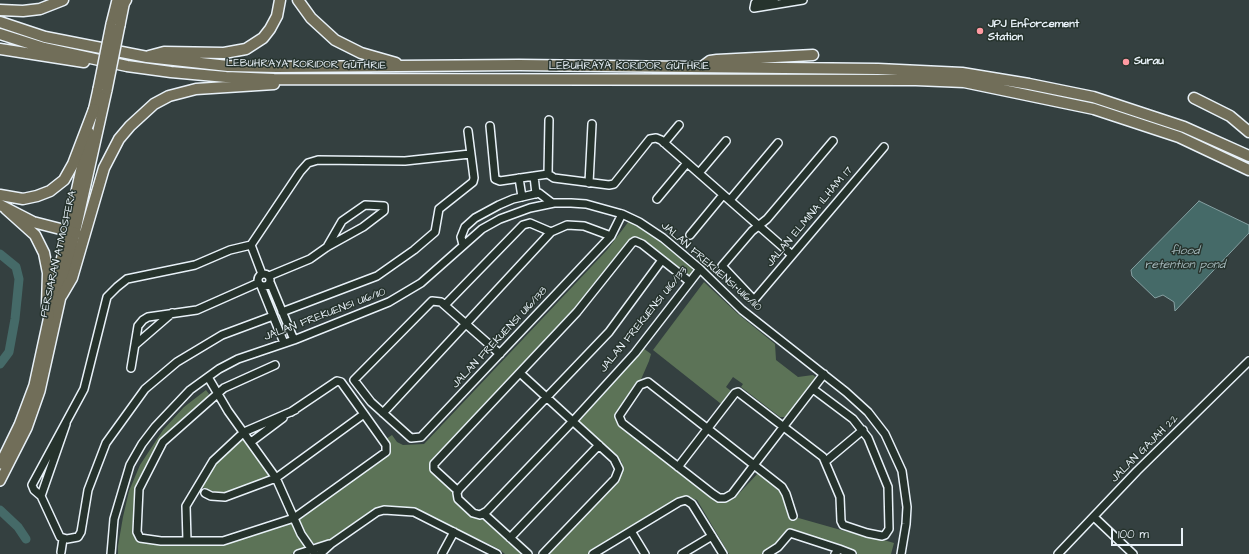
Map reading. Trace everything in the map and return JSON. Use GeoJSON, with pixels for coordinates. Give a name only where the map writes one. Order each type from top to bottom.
{"type":"FeatureCollection","features":[{"type":"Feature","properties":{"kind":"highway"},"geometry":{"type":"LineString","coordinates":[[0,10],[23,11],[40,9],[62,0]]}},
{"type":"Feature","properties":{"kind":"highway"},"geometry":{"type":"LineString","coordinates":[[147,57],[164,52],[224,54],[246,49],[263,38],[270,29],[277,16],[280,0]]}},
{"type":"Feature","properties":{"kind":"highway"},"geometry":{"type":"LineString","coordinates":[[298,0],[310,18],[335,40],[361,53],[410,66]]}},
{"type":"Feature","properties":{"kind":"highway","name":"LEBUHRAYA KORIDOR GUTHRIE"},"geometry":{"type":"LineString","coordinates":[[0,22],[45,37],[147,57],[228,66],[702,67],[917,70],[962,73],[1029,84],[1093,97],[1184,127],[1249,156]]}},
{"type":"Feature","properties":{"kind":"highway","name":"LEBUHRAYA KORIDOR GUTHRIE"},"geometry":{"type":"LineString","coordinates":[[0,34],[44,48],[127,66],[226,77],[274,79],[916,80],[964,82],[1094,109],[1179,137],[1249,170]]}},
{"type":"Feature","properties":{"kind":"highway"},"geometry":{"type":"LineString","coordinates":[[0,49],[67,60],[127,66]]}},
{"type":"Feature","properties":{"kind":"highway"},"geometry":{"type":"LineString","coordinates":[[702,67],[710,61],[717,60],[814,55]]}},
{"type":"Feature","properties":{"kind":"highway"},"geometry":{"type":"LineString","coordinates":[[62,295],[72,278],[104,168],[111,153],[130,126],[154,104],[169,96],[196,89],[368,78]]}},
{"type":"Feature","properties":{"kind":"highway"},"geometry":{"type":"LineString","coordinates":[[1194,98],[1230,116],[1249,132]]}},
{"type":"Feature","properties":{"kind":"highway"},"geometry":{"type":"LineString","coordinates":[[0,194],[23,199],[37,196],[50,191],[64,180],[73,164],[94,109]]}},
{"type":"Feature","properties":{"kind":"highway"},"geometry":{"type":"LineString","coordinates":[[3,207],[34,222],[72,232]]}},
{"type":"Feature","properties":{"kind":"highway"},"geometry":{"type":"LineString","coordinates":[[3,207],[35,235],[44,253],[48,273],[47,306],[49,316]]}},
{"type":"Feature","properties":{"kind":"main road","name":"PERSIARAN ATMOSFERA"},"geometry":{"type":"LineString","coordinates":[[0,464],[19,425],[29,398],[40,358],[49,316],[72,232],[115,25],[123,1]]}},
{"type":"Feature","properties":{"kind":"main road","name":"PERSIARAN ATMOSFERA"},"geometry":{"type":"LineString","coordinates":[[0,481],[27,428],[40,391],[62,295],[94,109],[102,90]]}},
{"type":"Feature","properties":{"kind":"street"},"geometry":{"type":"LineString","coordinates":[[771,0],[755,3],[754,8],[803,0]]}},
{"type":"Feature","properties":{"kind":"street"},"geometry":{"type":"LineString","coordinates":[[548,174],[549,120]]}},
{"type":"Feature","properties":{"kind":"street"},"geometry":{"type":"LineString","coordinates":[[589,183],[592,124]]}},
{"type":"Feature","properties":{"kind":"street"},"geometry":{"type":"LineString","coordinates":[[664,143],[679,125]]}},
{"type":"Feature","properties":{"kind":"street"},"geometry":{"type":"LineString","coordinates":[[490,126],[495,178],[500,181],[548,174],[554,178],[589,183],[614,184],[650,139],[656,138],[699,173],[792,255]]}},
{"type":"Feature","properties":{"kind":"street"},"geometry":{"type":"LineString","coordinates":[[282,312],[377,276],[414,250],[435,232],[437,228],[437,213],[439,210],[473,182],[474,178],[468,131]]}},
{"type":"Feature","properties":{"kind":"street"},"geometry":{"type":"LineString","coordinates":[[759,226],[767,219],[833,140]]}},
{"type":"Feature","properties":{"kind":"street"},"geometry":{"type":"LineString","coordinates":[[699,173],[726,141]]}},
{"type":"Feature","properties":{"kind":"street"},"geometry":{"type":"LineString","coordinates":[[730,200],[778,143]]}},
{"type":"Feature","properties":{"kind":"street","name":"JALAN ELMINA ILHAM 17"},"geometry":{"type":"LineString","coordinates":[[759,226],[722,266],[754,300],[884,147]]}},
{"type":"Feature","properties":{"kind":"street"},"geometry":{"type":"LineString","coordinates":[[273,316],[222,335],[177,362],[145,389],[106,443],[88,490],[80,535],[75,539],[63,539],[57,533],[41,496],[34,490],[32,485],[84,389],[107,297],[117,286],[127,279],[195,265],[230,250],[251,245],[300,172],[308,163],[318,160],[405,161],[470,154]]}},
{"type":"Feature","properties":{"kind":"street"},"geometry":{"type":"LineString","coordinates":[[657,199],[687,163]]}},
{"type":"Feature","properties":{"kind":"street"},"geometry":{"type":"LineString","coordinates":[[534,176],[536,194]]}},
{"type":"Feature","properties":{"kind":"street"},"geometry":{"type":"LineString","coordinates":[[518,178],[522,197]]}},
{"type":"Feature","properties":{"kind":"street"},"geometry":{"type":"LineString","coordinates":[[463,245],[461,236],[463,229],[467,224],[498,205],[536,194],[542,195],[552,204]]}},
{"type":"Feature","properties":{"kind":"street"},"geometry":{"type":"LineString","coordinates":[[690,235],[723,195]]}},
{"type":"Feature","properties":{"kind":"street","name":"JALAN FREKUENSI U16/110"},"geometry":{"type":"LineString","coordinates":[[111,554],[114,518],[130,465],[142,444],[166,413],[185,394],[206,378],[230,363],[294,340],[402,295],[421,283],[482,229],[500,219],[519,211],[552,204],[586,204],[622,214],[657,233],[700,269],[742,310],[824,374],[868,412],[885,434],[902,471],[906,499],[906,524],[901,554]]}},
{"type":"Feature","properties":{"kind":"street"},"geometry":{"type":"LineString","coordinates":[[131,368],[138,326],[142,320],[148,317],[197,310],[259,284],[267,286],[269,279],[310,259],[327,246],[363,227],[384,211],[384,206],[365,205],[342,221],[327,246]]}},
{"type":"Feature","properties":{"kind":"street","name":"JALAN FREKUENSI U16/138"},"geometry":{"type":"LineString","coordinates":[[446,305],[441,302],[432,301],[354,380],[371,402],[411,438],[421,437],[500,354],[611,236],[622,214]]}},
{"type":"Feature","properties":{"kind":"street"},"geometry":{"type":"LineString","coordinates":[[500,354],[446,305],[523,225],[530,222],[551,232]]}},
{"type":"Feature","properties":{"kind":"street"},"geometry":{"type":"LineString","coordinates":[[383,413],[467,325],[551,232],[567,225],[584,226],[611,236]]}},
{"type":"Feature","properties":{"kind":"street"},"geometry":{"type":"LineString","coordinates":[[528,554],[484,514],[473,513],[460,502],[458,491],[434,469],[434,464],[583,305],[632,243],[635,241],[642,244],[690,282]]}},
{"type":"Feature","properties":{"kind":"street"},"geometry":{"type":"LineString","coordinates":[[251,245],[262,274],[269,279],[294,340]]}},
{"type":"Feature","properties":{"kind":"street"},"geometry":{"type":"LineString","coordinates":[[458,491],[609,332],[662,260]]}},
{"type":"Feature","properties":{"kind":"street","name":"JALAN FREKUENSI U16/133"},"geometry":{"type":"LineString","coordinates":[[484,514],[632,356],[700,269]]}},
{"type":"Feature","properties":{"kind":"street"},"geometry":{"type":"LineString","coordinates":[[262,274],[257,278],[284,343]]}},
{"type":"Feature","properties":{"kind":"street"},"geometry":{"type":"LineString","coordinates":[[135,345],[172,313]]}},
{"type":"Feature","properties":{"kind":"street","name":"JALAN GAJAH 22"},"geometry":{"type":"LineString","coordinates":[[1059,554],[1137,470],[1248,364]]}},
{"type":"Feature","properties":{"kind":"street"},"geometry":{"type":"LineString","coordinates":[[251,442],[335,381],[341,382],[364,414],[386,445],[386,452],[294,518],[231,540],[161,541],[142,539],[138,537],[136,532],[138,494],[163,442],[217,392],[275,365]]}},
{"type":"Feature","properties":{"kind":"street"},"geometry":{"type":"LineString","coordinates":[[520,373],[599,445],[616,462],[618,469],[617,476],[544,554]]}},
{"type":"Feature","properties":{"kind":"street"},"geometry":{"type":"LineString","coordinates":[[793,516],[785,490],[754,465],[648,382],[640,385],[620,412],[620,421],[716,497],[725,498],[732,494],[754,465],[784,426],[813,389],[824,374]]}},
{"type":"Feature","properties":{"kind":"street"},"geometry":{"type":"LineString","coordinates":[[206,378],[276,478],[294,518],[313,552]]}},
{"type":"Feature","properties":{"kind":"street"},"geometry":{"type":"LineString","coordinates":[[678,467],[737,392],[784,426],[826,461],[840,497],[841,521],[843,525],[867,533],[885,535],[889,529],[888,487],[868,438],[853,419],[813,389]]}},
{"type":"Feature","properties":{"kind":"street"},"geometry":{"type":"LineString","coordinates":[[187,541],[186,506],[188,500],[213,461],[244,432],[295,410]]}},
{"type":"Feature","properties":{"kind":"street"},"geometry":{"type":"LineString","coordinates":[[205,493],[211,496],[225,496],[276,478],[364,414]]}},
{"type":"Feature","properties":{"kind":"street"},"geometry":{"type":"LineString","coordinates":[[41,496],[66,424]]}},
{"type":"Feature","properties":{"kind":"street"},"geometry":{"type":"LineString","coordinates":[[826,461],[863,430]]}},
{"type":"Feature","properties":{"kind":"street"},"geometry":{"type":"LineString","coordinates":[[510,538],[599,445]]}},
{"type":"Feature","properties":{"kind":"street"},"geometry":{"type":"LineString","coordinates":[[593,554],[679,502],[686,500],[692,504],[723,554]]}},
{"type":"Feature","properties":{"kind":"street"},"geometry":{"type":"LineString","coordinates":[[320,554],[331,544],[377,512],[384,510],[414,512],[496,554]]}},
{"type":"Feature","properties":{"kind":"street"},"geometry":{"type":"LineString","coordinates":[[1094,517],[1133,554]]}},
{"type":"Feature","properties":{"kind":"street"},"geometry":{"type":"LineString","coordinates":[[631,531],[645,554]]}},
{"type":"Feature","properties":{"kind":"street"},"geometry":{"type":"LineString","coordinates":[[442,554],[454,532]]}},
{"type":"Feature","properties":{"kind":"street"},"geometry":{"type":"LineString","coordinates":[[768,554],[778,547],[790,533],[837,551],[852,554]]}},
{"type":"Feature","properties":{"kind":"street"},"geometry":{"type":"LineString","coordinates":[[682,554],[712,536]]}},
{"type":"Feature","properties":{"kind":"street"},"geometry":{"type":"LineString","coordinates":[[61,552],[63,539]]}},
{"type":"Feature","properties":{"kind":"street"},"geometry":{"type":"LineString","coordinates":[[298,554],[313,552],[331,544]]}},
{"type":"Feature","properties":{"kind":"green space"},"geometry":{"type":"Polygon","coordinates":[[[629,221],[654,235],[693,267],[692,274],[687,275],[643,240],[634,239],[628,242],[580,304],[429,465],[432,470],[525,554],[505,554],[499,549],[413,508],[383,508],[336,539],[319,544],[309,542],[299,520],[383,457],[386,439],[392,435],[397,442],[403,445],[424,444],[607,250],[629,221]]]}},
{"type":"Feature","properties":{"kind":"green space"},"geometry":{"type":"Polygon","coordinates":[[[704,282],[738,314],[775,344],[776,360],[798,377],[813,375],[818,379],[788,417],[780,417],[741,387],[743,384],[733,377],[726,387],[735,394],[725,407],[653,350],[704,282]]]}},
{"type":"Feature","properties":{"kind":"green space"},"geometry":{"type":"Polygon","coordinates":[[[643,348],[651,354],[649,361],[639,384],[619,418],[725,501],[734,499],[759,472],[782,486],[795,517],[848,532],[850,530],[894,543],[891,554],[858,554],[824,541],[787,530],[777,545],[762,554],[729,554],[697,500],[686,496],[588,554],[549,554],[623,472],[622,462],[579,421],[643,348]]]}},
{"type":"Feature","properties":{"kind":"green space"},"geometry":{"type":"Polygon","coordinates":[[[206,390],[209,394],[207,397],[166,434],[157,446],[135,490],[134,534],[136,538],[138,540],[228,543],[292,523],[306,547],[305,549],[291,554],[118,554],[123,517],[129,491],[140,465],[163,430],[184,407],[206,390]]]}},
{"type":"Feature","properties":{"kind":"green space"},"geometry":{"type":"Polygon","coordinates":[[[242,438],[269,472],[268,477],[231,492],[218,493],[202,487],[202,483],[213,464],[242,438]]]}},
{"type":"Feature","properties":{"kind":"water","name":"flood retention pond"},"geometry":{"type":"Polygon","coordinates":[[[1199,201],[1249,225],[1249,233],[1175,311],[1174,302],[1163,295],[1155,298],[1132,276],[1131,270],[1199,201]]]}},
{"type":"Feature","properties":{"kind":"waterway"},"geometry":{"type":"LineString","coordinates":[[0,254],[16,267],[19,279],[15,319],[9,352],[0,364]]}},
{"type":"Feature","properties":{"kind":"waterway"},"geometry":{"type":"LineString","coordinates":[[0,510],[18,527],[26,539]]}},
{"type":"Feature","properties":{"kind":"place","name":"JPJ Enforcement Station"},"geometry":{"type":"Point","coordinates":[980,31]}},
{"type":"Feature","properties":{"kind":"place","name":"Surau"},"geometry":{"type":"Point","coordinates":[1126,62]}}]}
